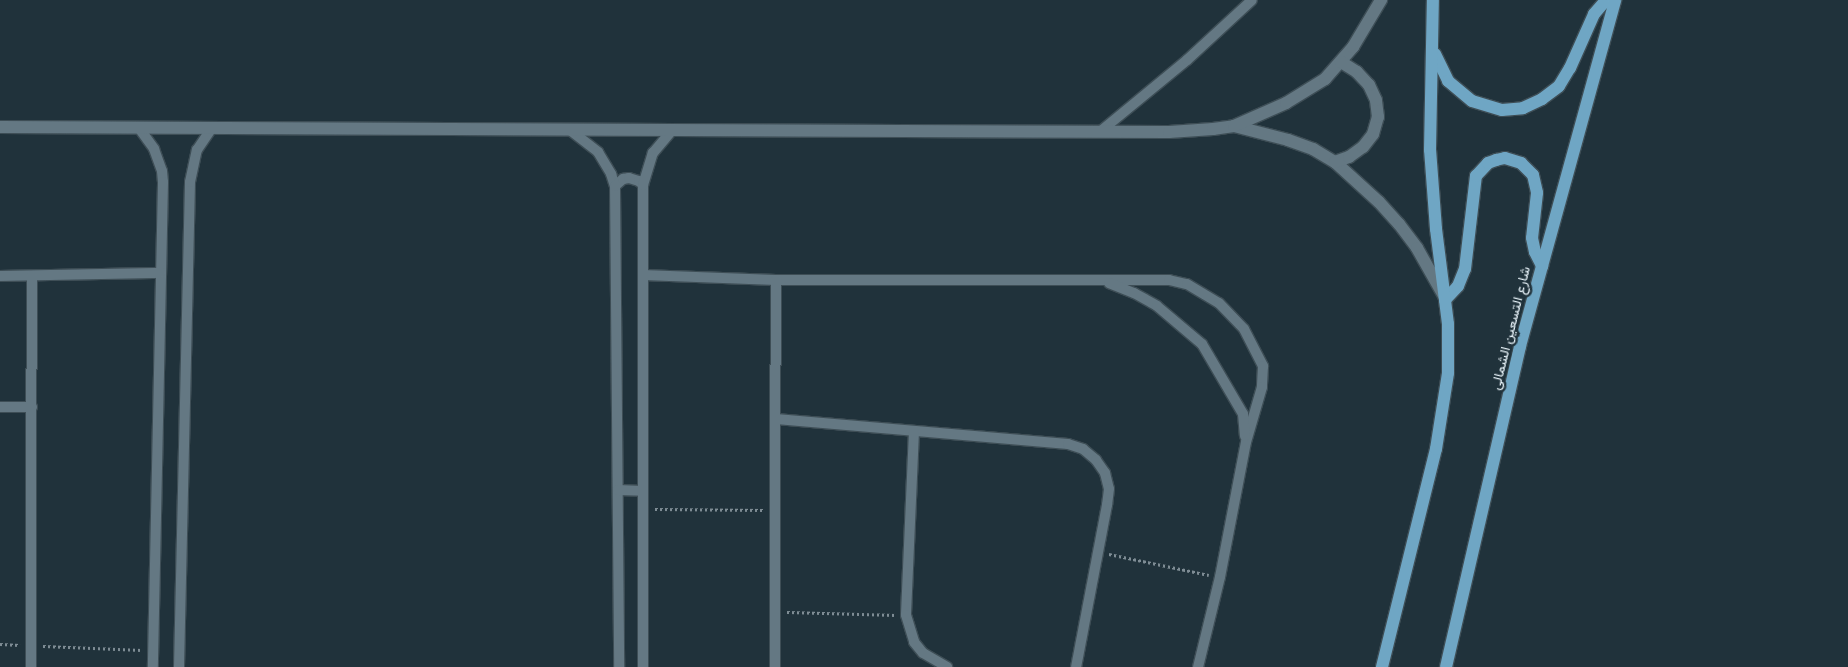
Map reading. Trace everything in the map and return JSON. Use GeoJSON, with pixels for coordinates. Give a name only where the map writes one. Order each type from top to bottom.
{"type":"FeatureCollection","features":[{"type":"Feature","properties":{"kind":"main road"},"geometry":{"type":"LineString","coordinates":[[1382,667],[1441,424],[1448,373],[1445,300],[1436,229],[1430,150],[1433,0]]}},
{"type":"Feature","properties":{"kind":"main road"},"geometry":{"type":"LineString","coordinates":[[1432,47],[1443,72],[1463,96],[1492,108],[1523,108],[1542,99],[1562,82],[1594,14],[1606,0]]}},
{"type":"Feature","properties":{"kind":"main road","name":"شارع التسعين الشمالى"},"geometry":{"type":"LineString","coordinates":[[1446,667],[1518,355],[1616,0]]}},
{"type":"Feature","properties":{"kind":"main road"},"geometry":{"type":"LineString","coordinates":[[1445,300],[1458,286],[1465,269],[1476,176],[1488,163],[1496,160],[1513,159],[1528,168],[1533,175],[1537,192],[1532,238],[1535,252],[1542,266]]}},
{"type":"Feature","properties":{"kind":"street"},"geometry":{"type":"LineString","coordinates":[[1102,130],[1187,60],[1252,0]]}},
{"type":"Feature","properties":{"kind":"street"},"geometry":{"type":"LineString","coordinates":[[0,127],[1102,130],[1188,132],[1234,126],[1306,92],[1325,79],[1341,62],[1364,30],[1381,0]]}},
{"type":"Feature","properties":{"kind":"street"},"geometry":{"type":"LineString","coordinates":[[1335,162],[1349,157],[1363,148],[1373,134],[1378,117],[1376,100],[1369,85],[1356,72],[1341,62]]}},
{"type":"Feature","properties":{"kind":"street"},"geometry":{"type":"LineString","coordinates":[[1234,126],[1288,140],[1313,149],[1335,162],[1379,202],[1399,224],[1432,273],[1445,300]]}},
{"type":"Feature","properties":{"kind":"street"},"geometry":{"type":"LineString","coordinates":[[139,128],[154,149],[162,171],[153,667]]}},
{"type":"Feature","properties":{"kind":"street"},"geometry":{"type":"LineString","coordinates":[[179,667],[190,182],[198,150],[212,128]]}},
{"type":"Feature","properties":{"kind":"street"},"geometry":{"type":"LineString","coordinates":[[569,129],[598,152],[611,174],[615,186],[619,667]]}},
{"type":"Feature","properties":{"kind":"street"},"geometry":{"type":"LineString","coordinates":[[643,667],[643,185],[653,153],[672,130]]}},
{"type":"Feature","properties":{"kind":"street"},"geometry":{"type":"LineString","coordinates":[[615,186],[618,182],[629,178],[639,181],[643,185]]}},
{"type":"Feature","properties":{"kind":"street"},"geometry":{"type":"LineString","coordinates":[[0,276],[161,273]]}},
{"type":"Feature","properties":{"kind":"street"},"geometry":{"type":"LineString","coordinates":[[643,275],[776,280],[1041,279],[1106,282],[1169,280],[1187,284],[1219,303],[1234,317],[1255,348],[1263,366],[1262,387],[1246,442],[1220,577],[1198,667]]}},
{"type":"Feature","properties":{"kind":"street"},"geometry":{"type":"LineString","coordinates":[[31,667],[32,276]]}},
{"type":"Feature","properties":{"kind":"street"},"geometry":{"type":"LineString","coordinates":[[775,667],[776,280]]}},
{"type":"Feature","properties":{"kind":"street"},"geometry":{"type":"LineString","coordinates":[[1106,282],[1134,293],[1157,306],[1202,344],[1243,414],[1246,442]]}},
{"type":"Feature","properties":{"kind":"street"},"geometry":{"type":"LineString","coordinates":[[0,407],[32,407]]}},
{"type":"Feature","properties":{"kind":"street"},"geometry":{"type":"LineString","coordinates":[[776,419],[1068,444],[1083,449],[1105,473],[1108,489],[1099,552],[1076,667]]}},
{"type":"Feature","properties":{"kind":"street"},"geometry":{"type":"LineString","coordinates":[[914,431],[906,615],[911,636],[923,653],[947,667]]}},
{"type":"Feature","properties":{"kind":"street"},"geometry":{"type":"LineString","coordinates":[[618,490],[643,491]]}},
{"type":"Feature","properties":{"kind":"path"},"geometry":{"type":"LineString","coordinates":[[644,509],[776,510]]}},
{"type":"Feature","properties":{"kind":"path"},"geometry":{"type":"LineString","coordinates":[[1099,552],[1220,577]]}},
{"type":"Feature","properties":{"kind":"path"},"geometry":{"type":"LineString","coordinates":[[775,611],[906,615]]}},
{"type":"Feature","properties":{"kind":"path"},"geometry":{"type":"LineString","coordinates":[[0,644],[154,651]]}}]}
